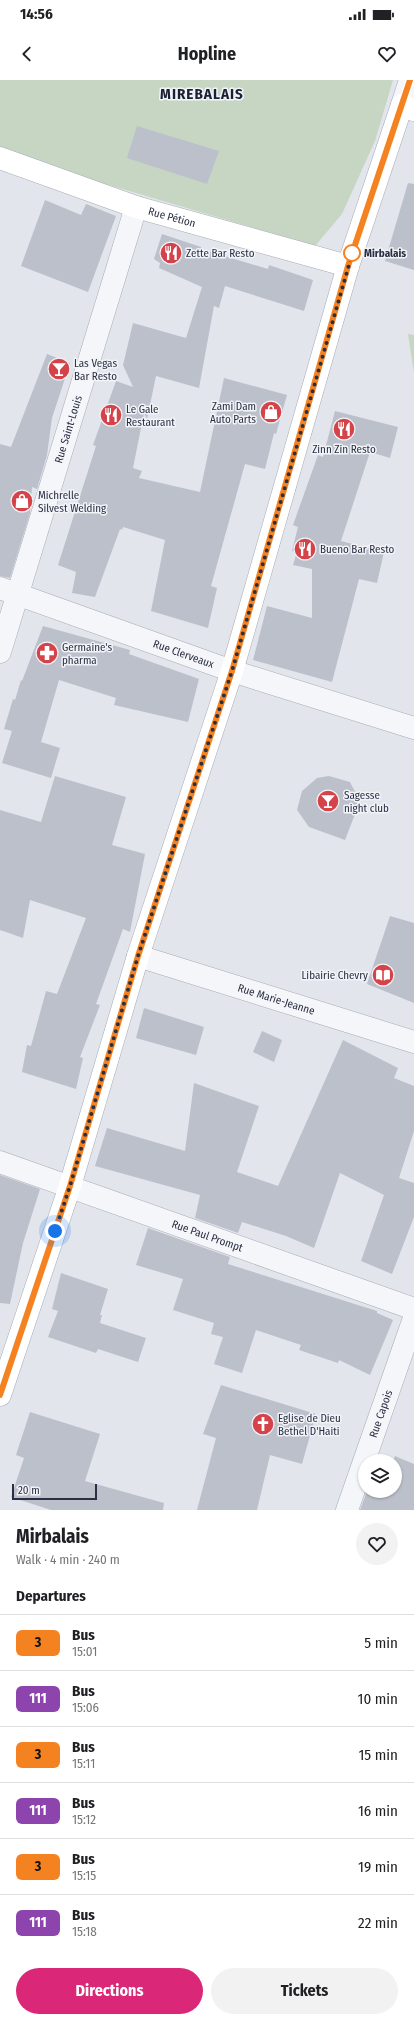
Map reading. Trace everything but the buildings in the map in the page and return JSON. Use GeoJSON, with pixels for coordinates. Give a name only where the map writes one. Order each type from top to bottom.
{"type":"FeatureCollection","features":[{"type":"Feature","properties":{"kind":"main road"},"geometry":{"type":"LineString","coordinates":[[0,1395],[70,1186],[138,956],[232,671],[348,266],[408,108]]}},
{"type":"Feature","properties":{"kind":"main road","name":"Rue Pétion"},"geometry":{"type":"LineString","coordinates":[[0,158],[136,207],[348,266]]}},
{"type":"Feature","properties":{"kind":"street"},"geometry":{"type":"LineString","coordinates":[[408,108],[410,80]]}},
{"type":"Feature","properties":{"kind":"street","name":"Rue Saint-Louis"},"geometry":{"type":"LineString","coordinates":[[0,652],[9,591],[136,207]]}},
{"type":"Feature","properties":{"kind":"street","name":"Rue Clerveaux"},"geometry":{"type":"LineString","coordinates":[[9,591],[232,671],[414,728]]}},
{"type":"Feature","properties":{"kind":"street","name":"Rue Marie-Jeanne"},"geometry":{"type":"LineString","coordinates":[[138,956],[414,1042]]}},
{"type":"Feature","properties":{"kind":"street","name":"Rue Paul Prompt"},"geometry":{"type":"LineString","coordinates":[[0,1162],[414,1309]]}},
{"type":"Feature","properties":{"kind":"street","name":"Rue Capois"},"geometry":{"type":"LineString","coordinates":[[346,1510],[414,1318]]}},
{"type":"Feature","properties":{"kind":"green space"},"geometry":{"type":"Polygon","coordinates":[[[0,80],[393,80],[375,141],[342,214],[315,246],[65,172],[3,151],[0,146],[0,80]]]}},
{"type":"Feature","properties":{"kind":"green space"},"geometry":{"type":"Polygon","coordinates":[[[408,334],[414,335],[414,373],[408,334]]]}},
{"type":"Feature","properties":{"kind":"bus line","name":"3"},"geometry":{"type":"LineString","coordinates":[[0,1395],[70,1186],[138,956],[232,671],[348,266],[410,80]]}},
{"type":"Feature","properties":{"kind":"place","name":"Zette Bar Resto"},"geometry":{"type":"Point","coordinates":[171,253]}},
{"type":"Feature","properties":{"kind":"place","name":"Mirbalais"},"geometry":{"type":"Point","coordinates":[352,253]}},
{"type":"Feature","properties":{"kind":"place","name":"Las Vegas Bar Resto"},"geometry":{"type":"Point","coordinates":[59,369]}},
{"type":"Feature","properties":{"kind":"place","name":"Zami Dam Auto Parts"},"geometry":{"type":"Point","coordinates":[271,412]}},
{"type":"Feature","properties":{"kind":"place","name":"Le Gale Restaurant"},"geometry":{"type":"Point","coordinates":[111,415]}},
{"type":"Feature","properties":{"kind":"place","name":"Zinn Zin Resto"},"geometry":{"type":"Point","coordinates":[344,429]}},
{"type":"Feature","properties":{"kind":"place","name":"Michrelle Silvest Welding"},"geometry":{"type":"Point","coordinates":[22,501]}},
{"type":"Feature","properties":{"kind":"place","name":"Bueno Bar Resto"},"geometry":{"type":"Point","coordinates":[305,549]}},
{"type":"Feature","properties":{"kind":"place","name":"Germaine's pharma"},"geometry":{"type":"Point","coordinates":[47,653]}},
{"type":"Feature","properties":{"kind":"place","name":"Sagesse night club"},"geometry":{"type":"Point","coordinates":[328,801]}},
{"type":"Feature","properties":{"kind":"place","name":"Libairie Chevry"},"geometry":{"type":"Point","coordinates":[383,975]}},
{"type":"Feature","properties":{"kind":"place","name":"Eglise de Dieu Bethel D'Haiti"},"geometry":{"type":"Point","coordinates":[263,1424]}},
{"type":"Feature","properties":{"kind":"district","name":"MIREBALAIS"},"geometry":{"type":"Point","coordinates":[202,94]}},
{"type":"Feature","properties":{"kind":"route"},"geometry":{"type":"LineString","coordinates":[[55,1231],[70,1186],[138,956],[232,671],[353,251],[352,253]]}}]}
